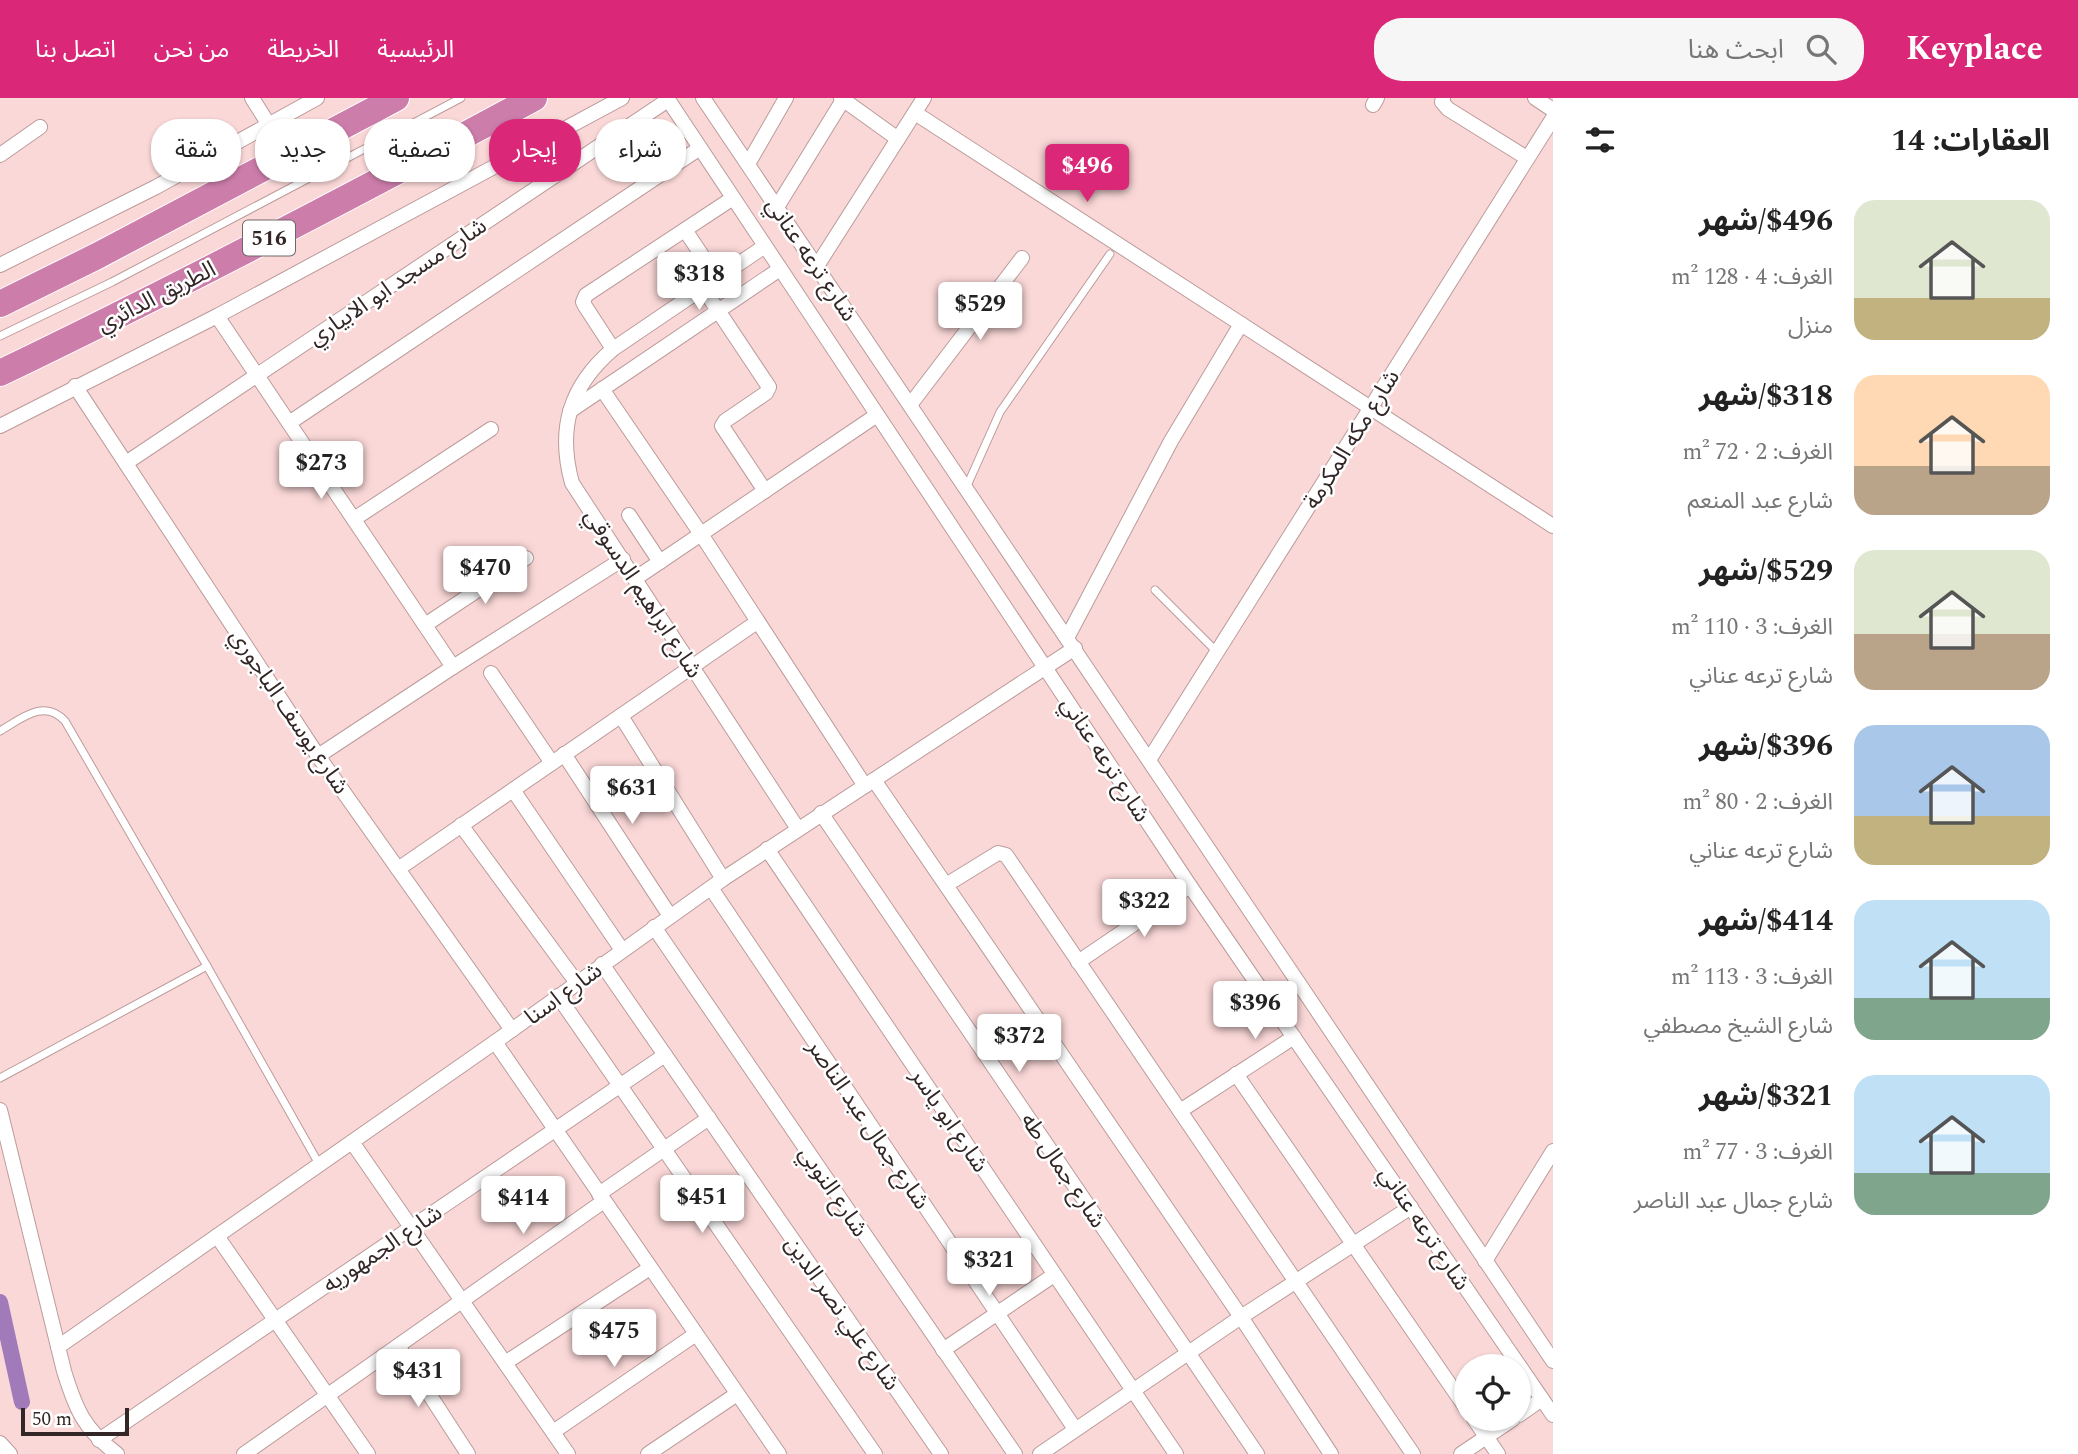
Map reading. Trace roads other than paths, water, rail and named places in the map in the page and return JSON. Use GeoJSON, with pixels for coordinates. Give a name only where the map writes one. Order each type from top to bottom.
{"type":"FeatureCollection","features":[{"type":"Feature","properties":{"kind":"highway"},"geometry":{"type":"LineString","coordinates":[[0,304],[97,256],[396,98]]}},
{"type":"Feature","properties":{"kind":"highway","name":"الطريق الدائري"},"geometry":{"type":"LineString","coordinates":[[0,373],[139,306],[534,98]]}},
{"type":"Feature","properties":{"kind":"street"},"geometry":{"type":"LineString","coordinates":[[252,98],[266,119]]}},
{"type":"Feature","properties":{"kind":"street"},"geometry":{"type":"LineString","coordinates":[[280,119],[317,98]]}},
{"type":"Feature","properties":{"kind":"street"},"geometry":{"type":"LineString","coordinates":[[0,426],[217,316],[622,98]]}},
{"type":"Feature","properties":{"kind":"street","name":"شارع ترعه عناني"},"geometry":{"type":"LineString","coordinates":[[703,98],[1553,1361]]}},
{"type":"Feature","properties":{"kind":"street"},"geometry":{"type":"LineString","coordinates":[[748,164],[786,98]]}},
{"type":"Feature","properties":{"kind":"street"},"geometry":{"type":"LineString","coordinates":[[817,266],[924,98]]}},
{"type":"Feature","properties":{"kind":"street"},"geometry":{"type":"LineString","coordinates":[[1443,98],[1442,102],[1448,109],[1527,158]]}},
{"type":"Feature","properties":{"kind":"street"},"geometry":{"type":"LineString","coordinates":[[1535,98],[1553,110]]}},
{"type":"Feature","properties":{"kind":"street","name":"شارع ترعه عناني"},"geometry":{"type":"LineString","coordinates":[[667,99],[1191,886],[1553,1415]]}},
{"type":"Feature","properties":{"kind":"street","name":"شارع مسجد ابو الابياري"},"geometry":{"type":"LineString","coordinates":[[127,463],[667,99]]}},
{"type":"Feature","properties":{"kind":"street"},"geometry":{"type":"LineString","coordinates":[[777,207],[842,99],[898,139]]}},
{"type":"Feature","properties":{"kind":"street"},"geometry":{"type":"LineString","coordinates":[[915,113],[1553,526]]}},
{"type":"Feature","properties":{"kind":"street","name":"شارع مكه المكرمة"},"geometry":{"type":"LineString","coordinates":[[1149,760],[1553,118]]}},
{"type":"Feature","properties":{"kind":"street"},"geometry":{"type":"LineString","coordinates":[[0,155],[40,127]]}},
{"type":"Feature","properties":{"kind":"street"},"geometry":{"type":"LineString","coordinates":[[0,265],[156,187],[255,133]]}},
{"type":"Feature","properties":{"kind":"street"},"geometry":{"type":"LineString","coordinates":[[289,423],[699,148]]}},
{"type":"Feature","properties":{"kind":"street"},"geometry":{"type":"LineString","coordinates":[[613,349],[584,306],[586,295],[733,198]]}},
{"type":"Feature","properties":{"kind":"street"},"geometry":{"type":"LineString","coordinates":[[685,230],[717,278]]}},
{"type":"Feature","properties":{"kind":"street","name":"شارع ابراهيم الدسوقي"},"geometry":{"type":"LineString","coordinates":[[765,246],[613,349],[587,376],[577,392],[566,428],[565,446],[572,483],[798,829]]}},
{"type":"Feature","properties":{"kind":"street"},"geometry":{"type":"LineString","coordinates":[[910,405],[1022,258]]}},
{"type":"Feature","properties":{"kind":"street"},"geometry":{"type":"LineString","coordinates":[[570,411],[780,269]]}},
{"type":"Feature","properties":{"kind":"street"},"geometry":{"type":"LineString","coordinates":[[703,288],[769,387],[766,393],[724,421],[722,426],[765,491]]}},
{"type":"Feature","properties":{"kind":"street"},"geometry":{"type":"LineString","coordinates":[[663,315],[678,338]]}},
{"type":"Feature","properties":{"kind":"street"},"geometry":{"type":"LineString","coordinates":[[217,316],[453,667]]}},
{"type":"Feature","properties":{"kind":"street"},"geometry":{"type":"LineString","coordinates":[[1071,643],[1171,441],[1241,324]]}},
{"type":"Feature","properties":{"kind":"street","name":"شارع يوسف الباجوري"},"geometry":{"type":"LineString","coordinates":[[75,386],[318,756],[512,1030]]}},
{"type":"Feature","properties":{"kind":"street"},"geometry":{"type":"LineString","coordinates":[[602,389],[701,534],[757,622],[869,783],[946,885],[1241,1317],[1331,1454]]}},
{"type":"Feature","properties":{"kind":"street"},"geometry":{"type":"LineString","coordinates":[[636,578],[877,415]]}},
{"type":"Feature","properties":{"kind":"street"},"geometry":{"type":"LineString","coordinates":[[354,519],[491,429]]}},
{"type":"Feature","properties":{"kind":"street"},"geometry":{"type":"LineString","coordinates":[[629,515],[660,562]]}},
{"type":"Feature","properties":{"kind":"street"},"geometry":{"type":"LineString","coordinates":[[425,625],[526,558]]}},
{"type":"Feature","properties":{"kind":"street"},"geometry":{"type":"LineString","coordinates":[[318,756],[623,559]]}},
{"type":"Feature","properties":{"kind":"street"},"geometry":{"type":"LineString","coordinates":[[398,869],[757,622]]}},
{"type":"Feature","properties":{"kind":"street","name":"شارع اسنا"},"geometry":{"type":"LineString","coordinates":[[58,1347],[512,1030],[653,927],[821,813],[1046,667],[1071,643]]}},
{"type":"Feature","properties":{"kind":"street"},"geometry":{"type":"LineString","coordinates":[[491,673],[558,758],[670,916]]}},
{"type":"Feature","properties":{"kind":"street"},"geometry":{"type":"LineString","coordinates":[[621,716],[723,879]]}},
{"type":"Feature","properties":{"kind":"street"},"geometry":{"type":"LineString","coordinates":[[513,790],[622,950]]}},
{"type":"Feature","properties":{"kind":"street","name":"شارع جمال طه"},"geometry":{"type":"LineString","coordinates":[[821,813],[1257,1454]]}},
{"type":"Feature","properties":{"kind":"street"},"geometry":{"type":"LineString","coordinates":[[461,825],[576,983]]}},
{"type":"Feature","properties":{"kind":"street","name":"شارع ابو ياسر"},"geometry":{"type":"LineString","coordinates":[[767,849],[1176,1454]]}},
{"type":"Feature","properties":{"kind":"street"},"geometry":{"type":"LineString","coordinates":[[946,885],[998,853],[1006,855],[1413,1454]]}},
{"type":"Feature","properties":{"kind":"street"},"geometry":{"type":"LineString","coordinates":[[1079,962],[1191,886]]}},
{"type":"Feature","properties":{"kind":"street","name":"شارع جمال عبد الناصر"},"geometry":{"type":"LineString","coordinates":[[710,888],[1075,1429]]}},
{"type":"Feature","properties":{"kind":"street","name":"شارع النوبي"},"geometry":{"type":"LineString","coordinates":[[653,927],[1015,1454]]}},
{"type":"Feature","properties":{"kind":"street","name":"شارع علي نصر الدين"},"geometry":{"type":"LineString","coordinates":[[602,964],[941,1454]]}},
{"type":"Feature","properties":{"kind":"street"},"geometry":{"type":"LineString","coordinates":[[558,996],[875,1454]]}},
{"type":"Feature","properties":{"kind":"street"},"geometry":{"type":"LineString","coordinates":[[1180,1111],[1294,1037]]}},
{"type":"Feature","properties":{"kind":"street"},"geometry":{"type":"LineString","coordinates":[[495,1042],[779,1454]]}},
{"type":"Feature","properties":{"kind":"street","name":"شارع الجمهوريه"},"geometry":{"type":"LineString","coordinates":[[99,1440],[665,1055]]}},
{"type":"Feature","properties":{"kind":"street"},"geometry":{"type":"LineString","coordinates":[[1236,1074],[1454,1391]]}},
{"type":"Feature","properties":{"kind":"street"},"geometry":{"type":"LineString","coordinates":[[0,1110],[73,1400],[85,1423],[99,1440],[117,1454]]}},
{"type":"Feature","properties":{"kind":"street"},"geometry":{"type":"LineString","coordinates":[[244,1454],[462,1300],[709,1118]]}},
{"type":"Feature","properties":{"kind":"street"},"geometry":{"type":"LineString","coordinates":[[352,1142],[568,1454]]}},
{"type":"Feature","properties":{"kind":"street"},"geometry":{"type":"LineString","coordinates":[[1485,1261],[1553,1151]]}},
{"type":"Feature","properties":{"kind":"street"},"geometry":{"type":"LineString","coordinates":[[1040,1454],[1296,1280],[1411,1207]]}},
{"type":"Feature","properties":{"kind":"street"},"geometry":{"type":"LineString","coordinates":[[217,1236],[368,1454]]}},
{"type":"Feature","properties":{"kind":"street"},"geometry":{"type":"LineString","coordinates":[[505,1363],[650,1268]]}},
{"type":"Feature","properties":{"kind":"street"},"geometry":{"type":"LineString","coordinates":[[943,1349],[1054,1275]]}},
{"type":"Feature","properties":{"kind":"street"},"geometry":{"type":"LineString","coordinates":[[553,1432],[696,1334]]}},
{"type":"Feature","properties":{"kind":"street"},"geometry":{"type":"LineString","coordinates":[[398,1346],[468,1454]]}},
{"type":"Feature","properties":{"kind":"street"},"geometry":{"type":"LineString","coordinates":[[648,1454],[669,1448],[737,1394]]}},
{"type":"Feature","properties":{"kind":"street"},"geometry":{"type":"LineString","coordinates":[[1531,1407],[1542,1399]]}},
{"type":"Feature","properties":{"kind":"street"},"geometry":{"type":"LineString","coordinates":[[1483,1431],[1499,1454]]}},
{"type":"Feature","properties":{"kind":"street"},"geometry":{"type":"LineString","coordinates":[[1461,1454],[1496,1431]]}},
{"type":"Feature","properties":{"kind":"street"},"geometry":{"type":"LineString","coordinates":[[0,1443],[10,1454]]}},
{"type":"Feature","properties":{"kind":"lane"},"geometry":{"type":"LineString","coordinates":[[0,337],[112,282],[461,98]]}},
{"type":"Feature","properties":{"kind":"lane"},"geometry":{"type":"LineString","coordinates":[[966,488],[1000,412],[1110,254]]}},
{"type":"Feature","properties":{"kind":"lane"},"geometry":{"type":"LineString","coordinates":[[1155,590],[1217,652]]}},
{"type":"Feature","properties":{"kind":"lane"},"geometry":{"type":"LineString","coordinates":[[0,731],[34,712],[48,710],[58,713],[65,721],[320,1165]]}},
{"type":"Feature","properties":{"kind":"lane"},"geometry":{"type":"LineString","coordinates":[[0,1078],[207,966]]}},
{"type":"Feature","properties":{"kind":"waterway"},"geometry":{"type":"LineString","coordinates":[[0,1302],[22,1402]]}}]}
